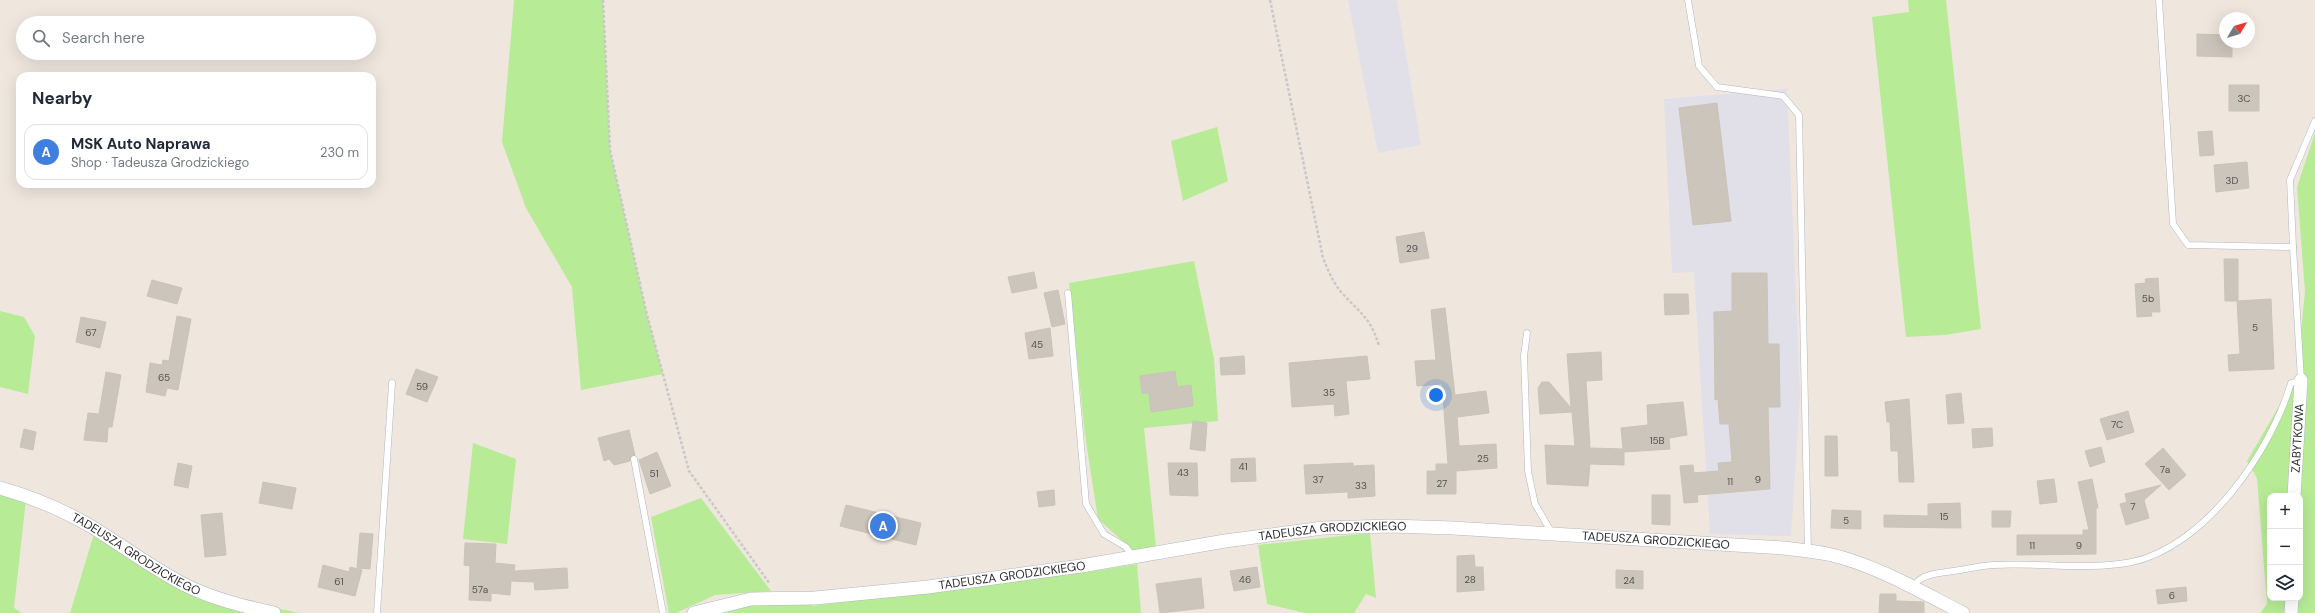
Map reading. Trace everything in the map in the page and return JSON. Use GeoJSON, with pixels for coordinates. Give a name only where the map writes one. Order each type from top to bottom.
{"type":"FeatureCollection","features":[{"type":"Feature","properties":{"kind":"street","name":"ZABYTKOWA"},"geometry":{"type":"LineString","coordinates":[[2294,493],[2301,380]]}},
{"type":"Feature","properties":{"kind":"street","name":"TADEUSZA GRODZICKIEGO"},"geometry":{"type":"LineString","coordinates":[[0,488],[71,515],[164,573],[194,589],[231,603],[274,613]]}},
{"type":"Feature","properties":{"kind":"street","name":"TADEUSZA GRODZICKIEGO"},"geometry":{"type":"LineString","coordinates":[[694,613],[745,600],[781,600],[906,590],[1133,558],[1225,541],[1323,528],[1430,527],[1808,551],[1845,559],[1913,588],[1963,613]]}},
{"type":"Feature","properties":{"kind":"street"},"geometry":{"type":"LineString","coordinates":[[2291,613],[2292,601]]}},
{"type":"Feature","properties":{"kind":"lane"},"geometry":{"type":"LineString","coordinates":[[1688,0],[1699,66],[1717,87],[1784,96],[1799,115],[1808,551]]}},
{"type":"Feature","properties":{"kind":"lane"},"geometry":{"type":"LineString","coordinates":[[2159,0],[2173,224],[2188,245],[2293,247]]}},
{"type":"Feature","properties":{"kind":"lane"},"geometry":{"type":"LineString","coordinates":[[1913,588],[1918,580],[1932,574],[1993,565],[2108,565],[2132,562],[2152,556],[2193,530],[2217,509],[2236,486],[2258,455],[2275,424],[2291,383],[2301,380],[2290,180],[2315,121]]}},
{"type":"Feature","properties":{"kind":"lane"},"geometry":{"type":"LineString","coordinates":[[1068,293],[1086,504],[1104,534],[1126,547],[1133,558]]}},
{"type":"Feature","properties":{"kind":"lane"},"geometry":{"type":"LineString","coordinates":[[1527,333],[1524,356],[1528,471],[1535,504],[1552,535]]}},
{"type":"Feature","properties":{"kind":"lane"},"geometry":{"type":"LineString","coordinates":[[377,613],[392,383]]}},
{"type":"Feature","properties":{"kind":"lane"},"geometry":{"type":"LineString","coordinates":[[634,459],[664,613]]}},
{"type":"Feature","properties":{"kind":"path"},"geometry":{"type":"LineString","coordinates":[[603,0],[610,150],[647,315],[689,471],[781,600]]}},
{"type":"Feature","properties":{"kind":"path"},"geometry":{"type":"LineString","coordinates":[[1270,0],[1323,258],[1330,275],[1341,293],[1361,311],[1374,330],[1379,346]]}},
{"type":"Feature","properties":{"kind":"shaded area"},"geometry":{"type":"Polygon","coordinates":[[[1348,0],[1397,0],[1421,145],[1378,153],[1348,0]]]}},
{"type":"Feature","properties":{"kind":"shaded area"},"geometry":{"type":"Polygon","coordinates":[[[1787,89],[1800,394],[1791,536],[1710,534],[1694,272],[1672,273],[1664,99],[1787,89]]]}},
{"type":"Feature","properties":{"kind":"green space"},"geometry":{"type":"Polygon","coordinates":[[[514,0],[603,0],[610,150],[647,315],[663,374],[581,390],[572,287],[526,208],[502,142],[514,0]]]}},
{"type":"Feature","properties":{"kind":"green space"},"geometry":{"type":"Polygon","coordinates":[[[1908,0],[1946,0],[1981,329],[1945,335],[1906,337],[1872,17],[1909,12],[1908,0]]]}},
{"type":"Feature","properties":{"kind":"green space"},"geometry":{"type":"Polygon","coordinates":[[[1217,127],[1228,181],[1183,201],[1171,141],[1217,127]]]}},
{"type":"Feature","properties":{"kind":"green space"},"geometry":{"type":"Polygon","coordinates":[[[2315,133],[2315,613],[2260,613],[2267,604],[2257,478],[2247,461],[2297,375],[2305,291],[2297,187],[2315,133]]]}},
{"type":"Feature","properties":{"kind":"green space"},"geometry":{"type":"Polygon","coordinates":[[[1194,261],[1214,359],[1218,421],[1144,428],[1156,547],[1134,551],[1098,519],[1085,435],[1069,283],[1194,261]]]}},
{"type":"Feature","properties":{"kind":"green space"},"geometry":{"type":"Polygon","coordinates":[[[0,311],[24,317],[35,336],[28,394],[0,387],[0,311]]]}},
{"type":"Feature","properties":{"kind":"green space"},"geometry":{"type":"Polygon","coordinates":[[[473,443],[516,459],[507,544],[463,539],[473,443]]]}},
{"type":"Feature","properties":{"kind":"green space"},"geometry":{"type":"Polygon","coordinates":[[[0,494],[26,499],[14,608],[22,613],[0,613],[0,494]]]}},
{"type":"Feature","properties":{"kind":"green space"},"geometry":{"type":"Polygon","coordinates":[[[701,498],[771,591],[715,595],[676,613],[669,613],[651,517],[701,498]]]}},
{"type":"Feature","properties":{"kind":"green space"},"geometry":{"type":"Polygon","coordinates":[[[97,524],[174,573],[226,597],[299,613],[70,613],[97,524]]]}},
{"type":"Feature","properties":{"kind":"green space"},"geometry":{"type":"Polygon","coordinates":[[[1370,533],[1376,598],[1366,594],[1354,613],[1305,613],[1267,604],[1258,545],[1370,533]]]}},
{"type":"Feature","properties":{"kind":"green space"},"geometry":{"type":"Polygon","coordinates":[[[1137,564],[1141,613],[694,613],[735,602],[815,598],[812,606],[1101,570],[1137,564]]]}},
{"type":"Feature","properties":{"kind":"building"},"geometry":{"type":"Polygon","coordinates":[[[2197,34],[2219,35],[2219,48],[2232,48],[2232,57],[2197,56],[2197,34]]]}},
{"type":"Feature","properties":{"kind":"building"},"geometry":{"type":"Polygon","coordinates":[[[2229,85],[2259,85],[2259,111],[2229,111],[2229,85]]]}},
{"type":"Feature","properties":{"kind":"building"},"geometry":{"type":"Polygon","coordinates":[[[1717,103],[1731,221],[1693,225],[1679,108],[1717,103]]]}},
{"type":"Feature","properties":{"kind":"building"},"geometry":{"type":"Polygon","coordinates":[[[2212,131],[2214,155],[2200,156],[2198,132],[2212,131]]]}},
{"type":"Feature","properties":{"kind":"building"},"geometry":{"type":"Polygon","coordinates":[[[2247,162],[2249,188],[2216,192],[2214,165],[2247,162]]]}},
{"type":"Feature","properties":{"kind":"building"},"geometry":{"type":"Polygon","coordinates":[[[1424,232],[1429,258],[1400,263],[1396,237],[1424,232]]]}},
{"type":"Feature","properties":{"kind":"building"},"geometry":{"type":"Polygon","coordinates":[[[2224,259],[2238,259],[2238,301],[2271,299],[2274,369],[2229,371],[2228,355],[2240,354],[2237,301],[2225,301],[2224,259]]]}},
{"type":"Feature","properties":{"kind":"building"},"geometry":{"type":"Polygon","coordinates":[[[1034,272],[1037,288],[1012,293],[1008,277],[1034,272]]]}},
{"type":"Feature","properties":{"kind":"building"},"geometry":{"type":"Polygon","coordinates":[[[1732,273],[1767,273],[1768,344],[1779,344],[1780,407],[1768,407],[1770,489],[1697,495],[1698,502],[1684,503],[1680,466],[1693,465],[1694,473],[1719,471],[1718,463],[1732,462],[1729,424],[1720,424],[1718,399],[1715,400],[1714,312],[1732,311],[1732,273]]]}},
{"type":"Feature","properties":{"kind":"building"},"geometry":{"type":"Polygon","coordinates":[[[2158,278],[2160,312],[2151,312],[2152,316],[2137,317],[2135,284],[2146,283],[2145,279],[2158,278]]]}},
{"type":"Feature","properties":{"kind":"building"},"geometry":{"type":"Polygon","coordinates":[[[152,280],[182,288],[177,304],[147,296],[152,280]]]}},
{"type":"Feature","properties":{"kind":"building"},"geometry":{"type":"Polygon","coordinates":[[[1058,290],[1065,324],[1052,327],[1044,293],[1058,290]]]}},
{"type":"Feature","properties":{"kind":"building"},"geometry":{"type":"Polygon","coordinates":[[[1664,294],[1688,294],[1689,314],[1665,315],[1664,294]]]}},
{"type":"Feature","properties":{"kind":"building"},"geometry":{"type":"Polygon","coordinates":[[[1445,308],[1455,395],[1486,391],[1489,413],[1457,417],[1459,446],[1496,444],[1497,468],[1456,471],[1456,494],[1427,494],[1427,471],[1436,471],[1436,464],[1448,464],[1442,384],[1417,386],[1415,361],[1436,360],[1431,310],[1445,308]]]}},
{"type":"Feature","properties":{"kind":"building"},"geometry":{"type":"Polygon","coordinates":[[[177,316],[191,319],[178,390],[167,388],[165,396],[146,392],[150,363],[162,365],[163,360],[169,361],[177,316]]]}},
{"type":"Feature","properties":{"kind":"building"},"geometry":{"type":"Polygon","coordinates":[[[81,317],[106,322],[100,348],[76,342],[81,317]]]}},
{"type":"Feature","properties":{"kind":"building"},"geometry":{"type":"Polygon","coordinates":[[[1050,328],[1053,356],[1029,359],[1025,333],[1050,328]]]}},
{"type":"Feature","properties":{"kind":"building"},"geometry":{"type":"Polygon","coordinates":[[[1601,352],[1602,380],[1586,381],[1590,448],[1623,449],[1621,428],[1648,425],[1647,405],[1683,402],[1687,435],[1669,438],[1670,449],[1624,452],[1624,465],[1590,464],[1588,486],[1547,484],[1545,445],[1575,446],[1572,412],[1540,414],[1538,388],[1542,382],[1549,382],[1571,408],[1567,354],[1601,352]]]}},
{"type":"Feature","properties":{"kind":"building"},"geometry":{"type":"Polygon","coordinates":[[[1244,356],[1245,374],[1221,375],[1220,358],[1244,356]]]}},
{"type":"Feature","properties":{"kind":"building"},"geometry":{"type":"Polygon","coordinates":[[[1367,356],[1370,379],[1346,381],[1349,414],[1335,416],[1334,404],[1292,407],[1289,363],[1367,356]]]}},
{"type":"Feature","properties":{"kind":"building"},"geometry":{"type":"Polygon","coordinates":[[[416,369],[438,377],[427,402],[406,394],[416,369]]]}},
{"type":"Feature","properties":{"kind":"building"},"geometry":{"type":"Polygon","coordinates":[[[1175,371],[1177,387],[1191,385],[1193,406],[1151,412],[1149,393],[1142,393],[1140,376],[1175,371]]]}},
{"type":"Feature","properties":{"kind":"building"},"geometry":{"type":"Polygon","coordinates":[[[106,372],[121,375],[112,427],[108,427],[107,442],[84,440],[88,413],[99,414],[106,372]]]}},
{"type":"Feature","properties":{"kind":"building"},"geometry":{"type":"Polygon","coordinates":[[[1961,393],[1964,423],[1948,424],[1946,395],[1961,393]]]}},
{"type":"Feature","properties":{"kind":"building"},"geometry":{"type":"Polygon","coordinates":[[[1909,399],[1914,482],[1899,482],[1898,451],[1891,451],[1890,422],[1887,422],[1885,402],[1909,399]]]}},
{"type":"Feature","properties":{"kind":"building"},"geometry":{"type":"Polygon","coordinates":[[[2128,411],[2134,432],[2107,440],[2100,419],[2128,411]]]}},
{"type":"Feature","properties":{"kind":"building"},"geometry":{"type":"Polygon","coordinates":[[[1193,421],[1207,423],[1205,451],[1190,449],[1193,421]]]}},
{"type":"Feature","properties":{"kind":"building"},"geometry":{"type":"Polygon","coordinates":[[[1992,428],[1993,446],[1973,448],[1972,429],[1992,428]]]}},
{"type":"Feature","properties":{"kind":"building"},"geometry":{"type":"Polygon","coordinates":[[[24,429],[36,432],[33,450],[20,447],[24,429]]]}},
{"type":"Feature","properties":{"kind":"building"},"geometry":{"type":"Polygon","coordinates":[[[629,430],[635,455],[631,456],[630,461],[614,465],[609,459],[604,461],[598,438],[629,430]]]}},
{"type":"Feature","properties":{"kind":"building"},"geometry":{"type":"Polygon","coordinates":[[[1825,436],[1837,436],[1838,476],[1825,476],[1825,436]]]}},
{"type":"Feature","properties":{"kind":"building"},"geometry":{"type":"Polygon","coordinates":[[[2101,447],[2105,462],[2090,467],[2085,451],[2101,447]]]}},
{"type":"Feature","properties":{"kind":"building"},"geometry":{"type":"Polygon","coordinates":[[[2163,448],[2186,475],[2169,490],[2145,464],[2163,448]]]}},
{"type":"Feature","properties":{"kind":"building"},"geometry":{"type":"Polygon","coordinates":[[[657,452],[671,486],[650,494],[639,460],[657,452]]]}},
{"type":"Feature","properties":{"kind":"building"},"geometry":{"type":"Polygon","coordinates":[[[1255,458],[1256,481],[1231,482],[1231,459],[1255,458]]]}},
{"type":"Feature","properties":{"kind":"building"},"geometry":{"type":"Polygon","coordinates":[[[178,463],[192,466],[188,488],[174,485],[178,463]]]}},
{"type":"Feature","properties":{"kind":"building"},"geometry":{"type":"Polygon","coordinates":[[[1168,463],[1197,463],[1198,496],[1170,495],[1168,463]]]}},
{"type":"Feature","properties":{"kind":"building"},"geometry":{"type":"Polygon","coordinates":[[[1353,463],[1353,466],[1374,465],[1375,496],[1348,498],[1348,492],[1306,494],[1304,465],[1353,463]]]}},
{"type":"Feature","properties":{"kind":"building"},"geometry":{"type":"Polygon","coordinates":[[[2054,479],[2057,502],[2040,504],[2037,481],[2054,479]]]}},
{"type":"Feature","properties":{"kind":"building"},"geometry":{"type":"Polygon","coordinates":[[[2092,479],[2098,508],[2096,508],[2096,554],[2017,555],[2017,535],[2083,535],[2083,530],[2089,530],[2078,482],[2092,479]]]}},
{"type":"Feature","properties":{"kind":"building"},"geometry":{"type":"Polygon","coordinates":[[[263,482],[296,488],[292,509],[259,503],[263,482]]]}},
{"type":"Feature","properties":{"kind":"building"},"geometry":{"type":"Polygon","coordinates":[[[2161,485],[2144,500],[2149,518],[2126,525],[2120,504],[2127,502],[2125,494],[2161,485]]]}},
{"type":"Feature","properties":{"kind":"building"},"geometry":{"type":"Polygon","coordinates":[[[1054,490],[1055,505],[1039,507],[1037,492],[1054,490]]]}},
{"type":"Feature","properties":{"kind":"building"},"geometry":{"type":"Polygon","coordinates":[[[1652,495],[1670,495],[1670,525],[1652,524],[1652,495]]]}},
{"type":"Feature","properties":{"kind":"building"},"geometry":{"type":"Polygon","coordinates":[[[1960,503],[1961,528],[1884,527],[1884,515],[1928,516],[1928,504],[1960,503]]]}},
{"type":"Feature","properties":{"kind":"building"},"geometry":{"type":"Polygon","coordinates":[[[846,505],[921,523],[916,545],[840,526],[846,505]]]}},
{"type":"Feature","properties":{"kind":"building"},"geometry":{"type":"Polygon","coordinates":[[[1832,510],[1861,511],[1861,529],[1831,528],[1832,510]]]}},
{"type":"Feature","properties":{"kind":"building"},"geometry":{"type":"Polygon","coordinates":[[[1992,511],[2011,511],[2010,527],[1992,527],[1992,511]]]}},
{"type":"Feature","properties":{"kind":"building"},"geometry":{"type":"Polygon","coordinates":[[[222,513],[226,555],[205,557],[201,515],[222,513]]]}},
{"type":"Feature","properties":{"kind":"building"},"geometry":{"type":"Polygon","coordinates":[[[360,533],[373,534],[370,569],[357,568],[360,533]]]}},
{"type":"Feature","properties":{"kind":"building"},"geometry":{"type":"Polygon","coordinates":[[[465,543],[496,544],[495,563],[515,565],[514,571],[567,568],[568,588],[535,590],[534,582],[511,581],[510,595],[491,593],[491,601],[469,600],[470,566],[464,565],[465,543]]]}},
{"type":"Feature","properties":{"kind":"building"},"geometry":{"type":"Polygon","coordinates":[[[1474,555],[1475,567],[1483,567],[1484,590],[1457,592],[1457,556],[1474,555]]]}},
{"type":"Feature","properties":{"kind":"building"},"geometry":{"type":"Polygon","coordinates":[[[323,565],[349,572],[350,567],[362,570],[355,596],[318,587],[323,565]]]}},
{"type":"Feature","properties":{"kind":"building"},"geometry":{"type":"Polygon","coordinates":[[[1257,567],[1260,587],[1234,591],[1230,571],[1257,567]]]}},
{"type":"Feature","properties":{"kind":"building"},"geometry":{"type":"Polygon","coordinates":[[[1616,570],[1643,571],[1643,589],[1616,588],[1616,570]]]}},
{"type":"Feature","properties":{"kind":"building"},"geometry":{"type":"Polygon","coordinates":[[[1201,578],[1204,608],[1160,613],[1156,584],[1201,578]]]}},
{"type":"Feature","properties":{"kind":"building"},"geometry":{"type":"Polygon","coordinates":[[[2186,587],[2187,601],[2158,604],[2156,590],[2186,587]]]}},
{"type":"Feature","properties":{"kind":"building"},"geometry":{"type":"Polygon","coordinates":[[[1880,594],[1896,594],[1896,601],[1924,602],[1924,613],[1879,613],[1880,594]]]}},
{"type":"Feature","properties":{"kind":"place","name":"MSK Auto Naprawa"},"geometry":{"type":"Point","coordinates":[883,526]}}]}
